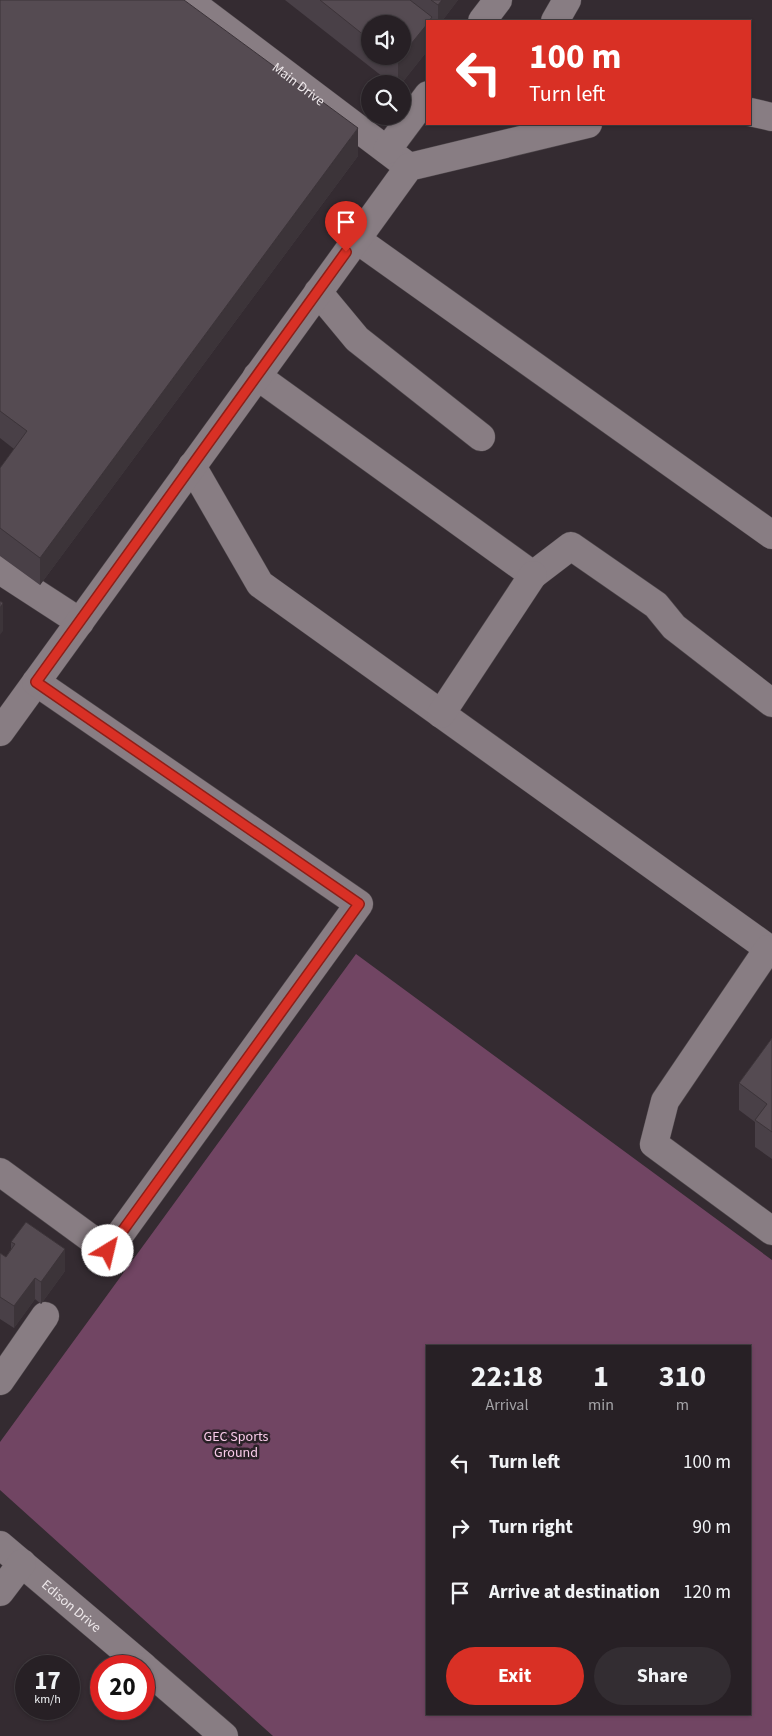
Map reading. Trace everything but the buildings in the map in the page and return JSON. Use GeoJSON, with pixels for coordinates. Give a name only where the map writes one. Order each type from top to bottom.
{"type":"FeatureCollection","features":[{"type":"Feature","properties":{"kind":"street","name":"Main Drive"},"geometry":{"type":"LineString","coordinates":[[188,0],[409,167]]}},
{"type":"Feature","properties":{"kind":"street"},"geometry":{"type":"LineString","coordinates":[[483,20],[498,0]]}},
{"type":"Feature","properties":{"kind":"street"},"geometry":{"type":"LineString","coordinates":[[556,20],[567,0]]}},
{"type":"Feature","properties":{"kind":"street"},"geometry":{"type":"LineString","coordinates":[[387,150],[426,98]]}},
{"type":"Feature","properties":{"kind":"street"},"geometry":{"type":"LineString","coordinates":[[751,112],[772,117]]}},
{"type":"Feature","properties":{"kind":"street"},"geometry":{"type":"LineString","coordinates":[[0,732],[409,167],[532,130],[579,125]]}},
{"type":"Feature","properties":{"kind":"street"},"geometry":{"type":"LineString","coordinates":[[356,239],[772,535]]}},
{"type":"Feature","properties":{"kind":"street"},"geometry":{"type":"LineString","coordinates":[[318,292],[357,339],[481,437]]}},
{"type":"Feature","properties":{"kind":"street"},"geometry":{"type":"LineString","coordinates":[[257,376],[533,575]]}},
{"type":"Feature","properties":{"kind":"street"},"geometry":{"type":"LineString","coordinates":[[192,466],[260,584],[770,950],[665,1101],[654,1144],[772,1231]]}},
{"type":"Feature","properties":{"kind":"street"},"geometry":{"type":"LineString","coordinates":[[441,714],[533,575],[571,546],[656,605],[674,627],[772,702]]}},
{"type":"Feature","properties":{"kind":"street"},"geometry":{"type":"LineString","coordinates":[[0,570],[80,622]]}},
{"type":"Feature","properties":{"kind":"street"},"geometry":{"type":"LineString","coordinates":[[0,1172],[108,1251],[359,904],[36,682]]}},
{"type":"Feature","properties":{"kind":"street"},"geometry":{"type":"LineString","coordinates":[[0,1381],[45,1316]]}},
{"type":"Feature","properties":{"kind":"street","name":"Edison Drive"},"geometry":{"type":"LineString","coordinates":[[0,1545],[129,1655]]}},
{"type":"Feature","properties":{"kind":"street"},"geometry":{"type":"LineString","coordinates":[[0,1592],[22,1563]]}},
{"type":"Feature","properties":{"kind":"street","name":"Edison Drive"},"geometry":{"type":"LineString","coordinates":[[155,1677],[224,1736]]}},
{"type":"Feature","properties":{"kind":"green space","name":"GEC Sports Ground"},"geometry":{"type":"Polygon","coordinates":[[[356,954],[772,1260],[772,1736],[273,1736],[0,1490],[0,1442],[356,954]]]}},
{"type":"Feature","properties":{"kind":"route"},"geometry":{"type":"LineString","coordinates":[[108,1251],[359,904],[36,682],[346,252]]}}]}
